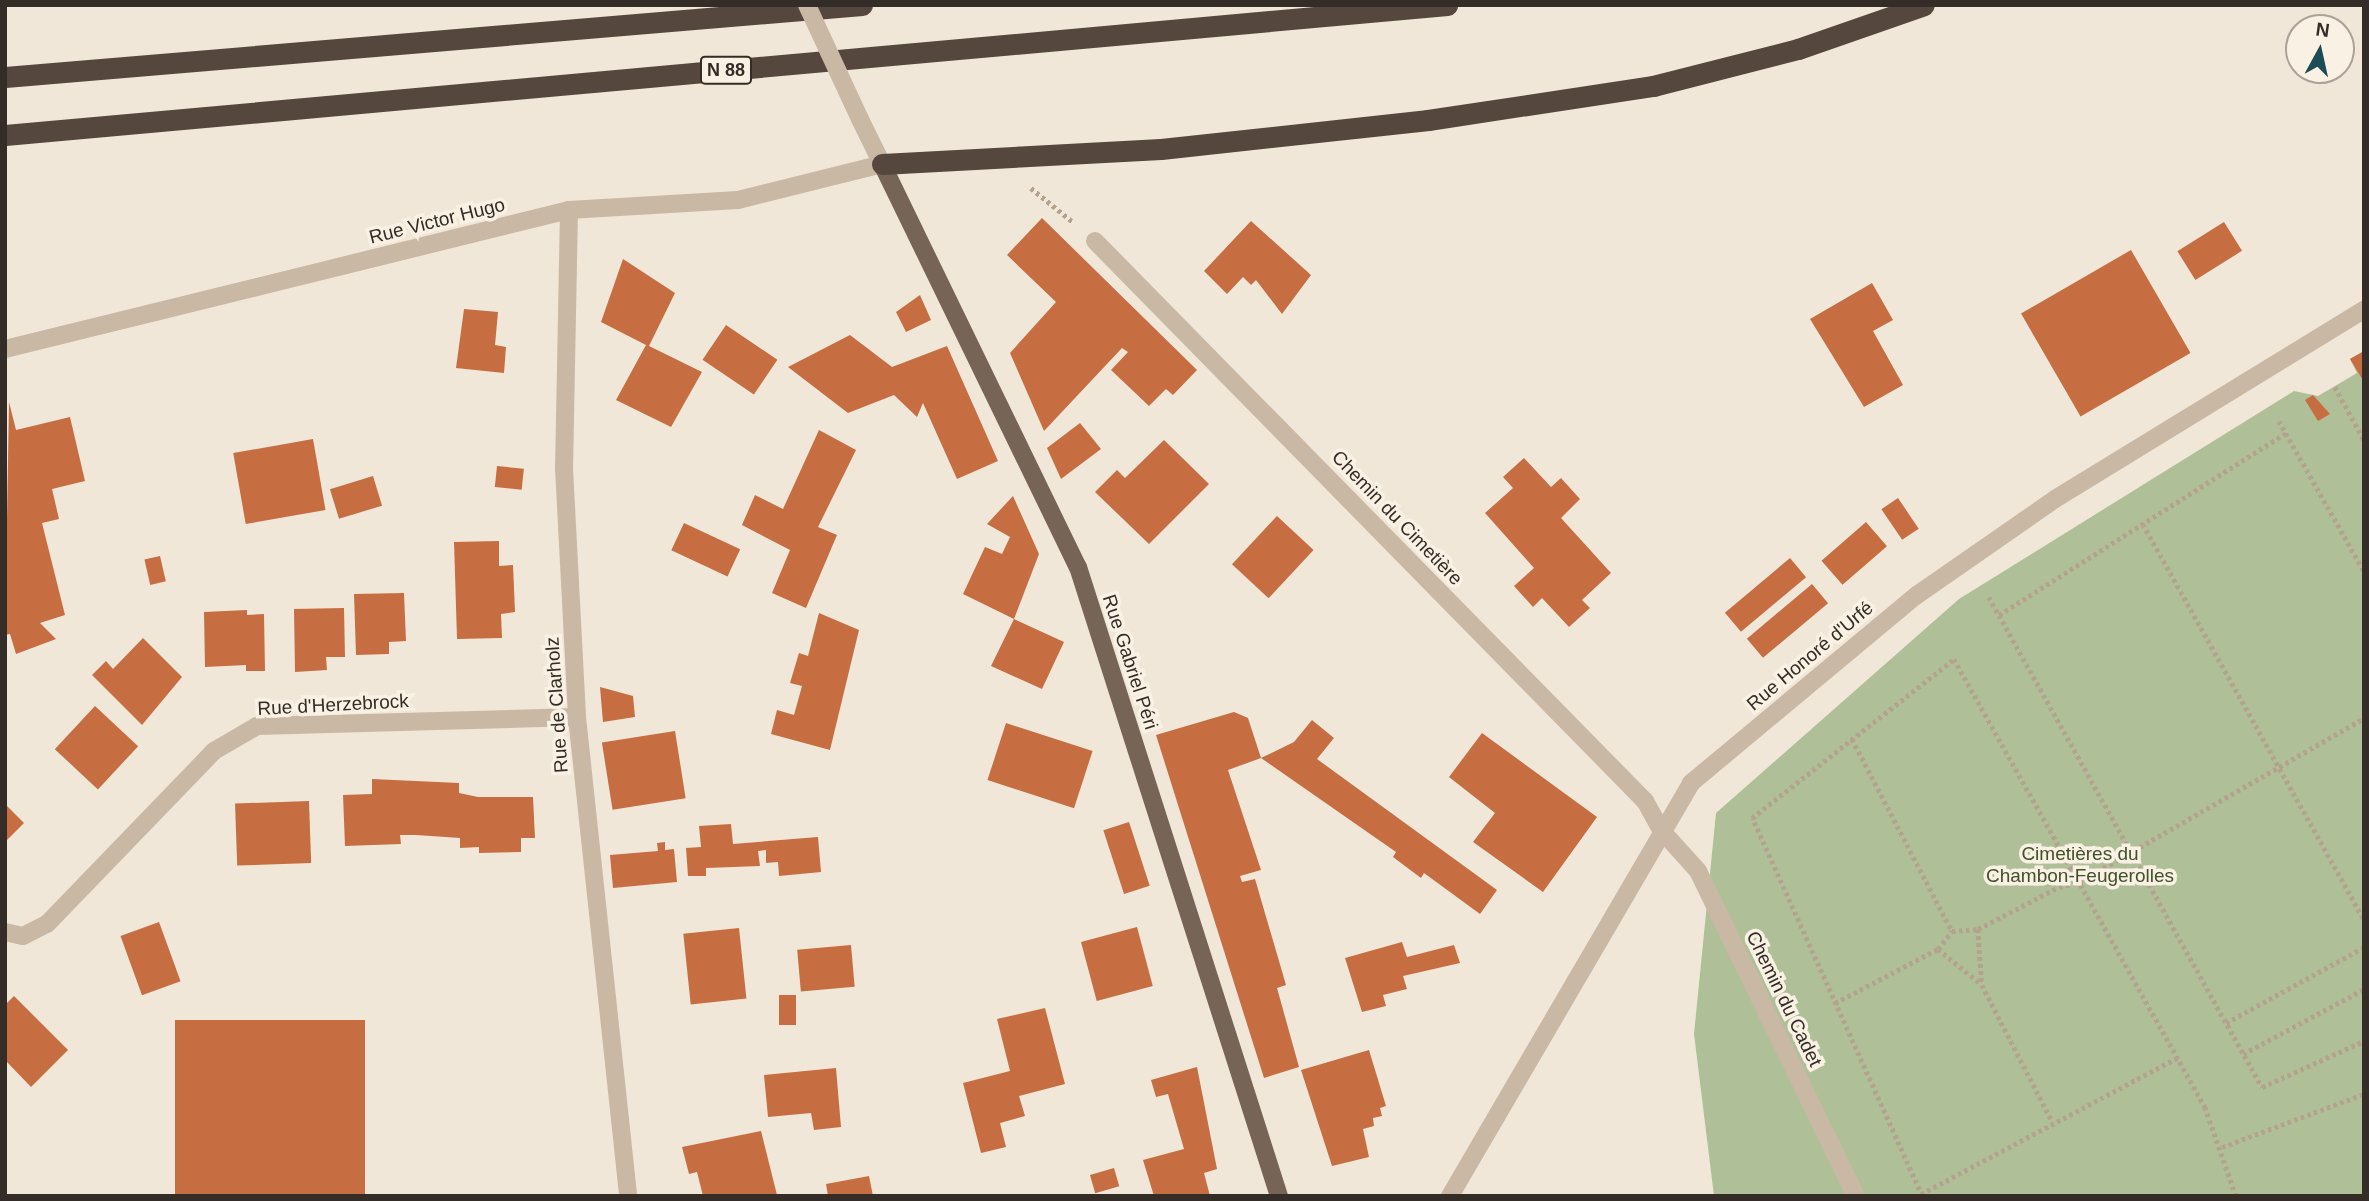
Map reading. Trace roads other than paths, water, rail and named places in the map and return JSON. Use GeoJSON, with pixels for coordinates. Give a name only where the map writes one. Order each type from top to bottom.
{"type":"FeatureCollection","features":[{"type":"Feature","properties":{"kind":"highway"},"geometry":{"type":"LineString","coordinates":[[5,77],[862,5]]}},
{"type":"Feature","properties":{"kind":"highway","name":"N 88"},"geometry":{"type":"LineString","coordinates":[[5,135],[1447,5]]}},
{"type":"Feature","properties":{"kind":"highway"},"geometry":{"type":"LineString","coordinates":[[882,164],[1161,149],[1428,120],[1600,94],[1798,49],[1924,5]]}},
{"type":"Feature","properties":{"kind":"main road","name":"Rue Gabriel Péri"},"geometry":{"type":"LineString","coordinates":[[882,164],[1078,567],[1279,1196]]}},
{"type":"Feature","properties":{"kind":"street"},"geometry":{"type":"LineString","coordinates":[[807,5],[882,164]]}},
{"type":"Feature","properties":{"kind":"street","name":"Rue Victor Hugo"},"geometry":{"type":"LineString","coordinates":[[5,349],[569,210],[738,200],[882,164]]}},
{"type":"Feature","properties":{"kind":"street","name":"Rue de Clarholz"},"geometry":{"type":"LineString","coordinates":[[569,210],[564,468],[577,717],[628,1196]]}},
{"type":"Feature","properties":{"kind":"street","name":"Chemin du Cimetière"},"geometry":{"type":"LineString","coordinates":[[1095,241],[1645,801],[1661,830]]}},
{"type":"Feature","properties":{"kind":"street","name":"Rue Honoré d'Urfé"},"geometry":{"type":"LineString","coordinates":[[1450,1196],[1661,830],[1691,783],[1917,594],[2066,492],[2364,310]]}},
{"type":"Feature","properties":{"kind":"street","name":"Rue d'Herzebrock"},"geometry":{"type":"LineString","coordinates":[[5,932],[23,936],[47,924],[214,751],[257,726],[577,717]]}},
{"type":"Feature","properties":{"kind":"street","name":"Chemin du Cadet"},"geometry":{"type":"LineString","coordinates":[[1661,830],[1698,871],[1856,1196]]}},
{"type":"Feature","properties":{"kind":"park label","name":"Cimetières du Chambon-Feugerolles"},"geometry":{"type":"Point","coordinates":[2080,865]}}]}
